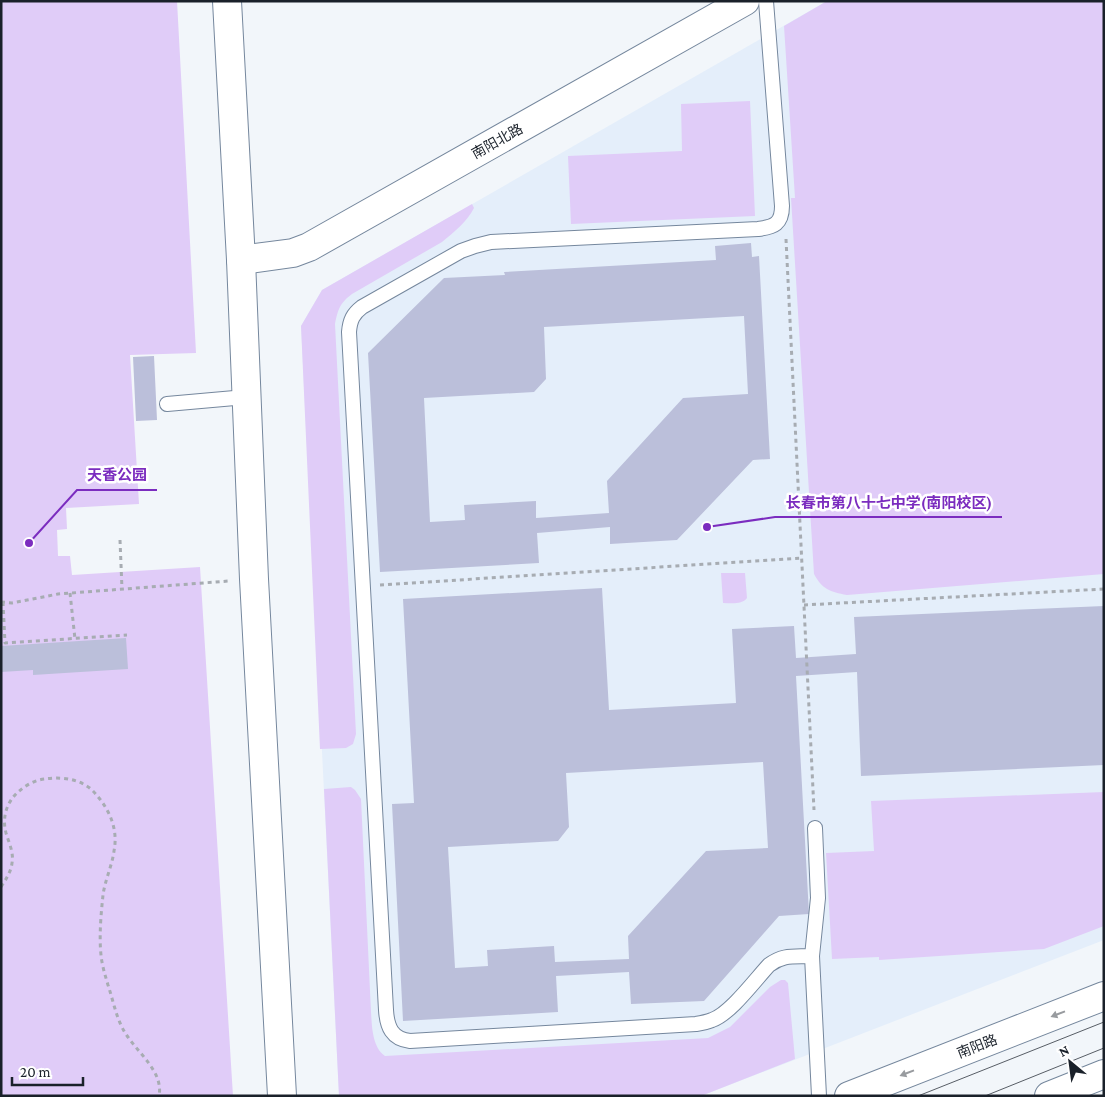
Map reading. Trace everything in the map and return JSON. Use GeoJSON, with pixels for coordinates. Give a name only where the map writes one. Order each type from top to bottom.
{"type":"FeatureCollection","features":[{"type":"Feature","properties":{"kind":"street"},"geometry":{"type":"LineString","coordinates":[[227,1],[241,260],[254,579],[282,1096]]}},
{"type":"Feature","properties":{"kind":"street","name":"南阳北路"},"geometry":{"type":"LineString","coordinates":[[241,260],[292,252],[309,247],[745,1]]}},
{"type":"Feature","properties":{"kind":"street","name":"南阳路"},"geometry":{"type":"LineString","coordinates":[[850,1096],[1104,996]]}},
{"type":"Feature","properties":{"kind":"street"},"geometry":{"type":"LineString","coordinates":[[1049,1096],[1104,1074]]}},
{"type":"Feature","properties":{"kind":"lane"},"geometry":{"type":"LineString","coordinates":[[766,1],[782,206],[782,213],[777,224],[765,228],[491,242],[474,246],[461,251],[362,307],[356,312],[350,322],[349,332],[386,1010],[387,1019],[394,1036],[410,1041],[696,1024],[713,1020],[728,1010],[768,965],[774,961],[785,957],[812,956]]}},
{"type":"Feature","properties":{"kind":"lane"},"geometry":{"type":"LineString","coordinates":[[167,404],[246,397]]}},
{"type":"Feature","properties":{"kind":"lane"},"geometry":{"type":"LineString","coordinates":[[815,828],[818,898],[812,956],[819,1096]]}},
{"type":"Feature","properties":{"kind":"path"},"geometry":{"type":"LineString","coordinates":[[780,220],[786,236],[815,828]]}},
{"type":"Feature","properties":{"kind":"path"},"geometry":{"type":"LineString","coordinates":[[120,540],[122,589]]}},
{"type":"Feature","properties":{"kind":"path"},"geometry":{"type":"LineString","coordinates":[[363,587],[802,558]]}},
{"type":"Feature","properties":{"kind":"path"},"geometry":{"type":"LineString","coordinates":[[127,636],[5,643],[2,602],[12,603],[58,594],[254,579]]}},
{"type":"Feature","properties":{"kind":"path"},"geometry":{"type":"LineString","coordinates":[[804,606],[1104,589]]}},
{"type":"Feature","properties":{"kind":"path"},"geometry":{"type":"LineString","coordinates":[[70,593],[75,639]]}},
{"type":"Feature","properties":{"kind":"path"},"geometry":{"type":"LineString","coordinates":[[1,886],[10,872],[12,862],[4,817],[7,807],[14,796],[33,782],[57,778],[74,780],[86,785],[94,792],[110,814],[114,825],[115,842],[103,894],[101,956],[116,1012],[132,1044],[156,1073],[160,1082],[159,1096]]}},
{"type":"Feature","properties":{"kind":"shaded area"},"geometry":{"type":"Polygon","coordinates":[[[1,1],[177,1],[196,353],[130,355],[139,504],[66,508],[67,529],[57,530],[58,556],[70,556],[72,575],[200,567],[233,1096],[1,1096],[1,1]]]}},
{"type":"Feature","properties":{"kind":"shaded area"},"geometry":{"type":"Polygon","coordinates":[[[827,1],[1104,1],[1104,940],[701,1096],[339,1096],[301,326],[322,290],[827,1]]]}},
{"type":"Feature","properties":{"kind":"shaded area"},"geometry":{"type":"Polygon","coordinates":[[[827,1],[1104,1],[1104,574],[847,595],[827,589],[814,574],[791,198],[795,198],[784,26],[827,1]]]}},
{"type":"Feature","properties":{"kind":"shaded area"},"geometry":{"type":"Polygon","coordinates":[[[750,101],[755,216],[571,224],[568,156],[682,151],[681,104],[750,101]]]}},
{"type":"Feature","properties":{"kind":"shaded area"},"geometry":{"type":"Polygon","coordinates":[[[472,204],[474,208],[468,218],[442,242],[352,294],[342,303],[337,314],[335,324],[356,734],[353,744],[346,748],[320,749],[301,326],[322,290],[472,204]]]}},
{"type":"Feature","properties":{"kind":"shaded area"},"geometry":{"type":"Polygon","coordinates":[[[721,573],[745,573],[747,598],[745,600],[736,603],[723,603],[721,573]]]}},
{"type":"Feature","properties":{"kind":"shaded area"},"geometry":{"type":"Polygon","coordinates":[[[351,787],[361,799],[372,1030],[377,1047],[385,1056],[708,1038],[730,1027],[770,987],[781,980],[785,980],[788,983],[795,1059],[701,1096],[339,1096],[324,789],[351,787]]]}},
{"type":"Feature","properties":{"kind":"shaded area"},"geometry":{"type":"Polygon","coordinates":[[[1104,792],[1104,926],[1044,949],[879,960],[879,957],[832,959],[826,853],[874,851],[871,801],[1104,792]]]}},
{"type":"Feature","properties":{"kind":"building"},"geometry":{"type":"Polygon","coordinates":[[[751,243],[752,257],[759,256],[770,459],[753,460],[677,540],[610,544],[610,527],[537,533],[539,563],[380,572],[368,353],[444,278],[505,275],[504,272],[716,260],[715,246],[751,243]],[[744,316],[544,327],[546,379],[534,392],[424,398],[430,522],[465,520],[464,505],[536,501],[536,518],[609,513],[607,481],[683,398],[748,394],[744,316]]]}},
{"type":"Feature","properties":{"kind":"building"},"geometry":{"type":"Polygon","coordinates":[[[154,356],[157,420],[136,421],[133,357],[154,356]]]}},
{"type":"Feature","properties":{"kind":"building"},"geometry":{"type":"Polygon","coordinates":[[[602,588],[609,710],[736,703],[732,629],[794,626],[796,658],[856,654],[854,617],[1104,606],[1104,765],[861,776],[857,672],[796,676],[809,914],[779,916],[704,1001],[631,1004],[629,972],[556,976],[558,1012],[403,1021],[392,804],[414,803],[403,599],[602,588]],[[763,762],[566,773],[569,827],[558,841],[448,847],[455,968],[488,966],[487,950],[554,946],[555,962],[629,959],[628,936],[706,851],[768,848],[763,762]]]}},
{"type":"Feature","properties":{"kind":"building"},"geometry":{"type":"Polygon","coordinates":[[[126,638],[128,669],[33,675],[33,670],[1,672],[1,646],[126,638]]]}},
{"type":"Feature","properties":{"kind":"tram line"},"geometry":{"type":"LineString","coordinates":[[918,1096],[1104,1022]]}},
{"type":"Feature","properties":{"kind":"tram line"},"geometry":{"type":"LineString","coordinates":[[985,1096],[1104,1048]]}},
{"type":"Feature","properties":{"kind":"place","name":"长春市第八十七中学(南阳校区)"},"geometry":{"type":"Point","coordinates":[707,527]}},
{"type":"Feature","properties":{"kind":"place","name":"天香公园"},"geometry":{"type":"Point","coordinates":[29,543]}}]}
